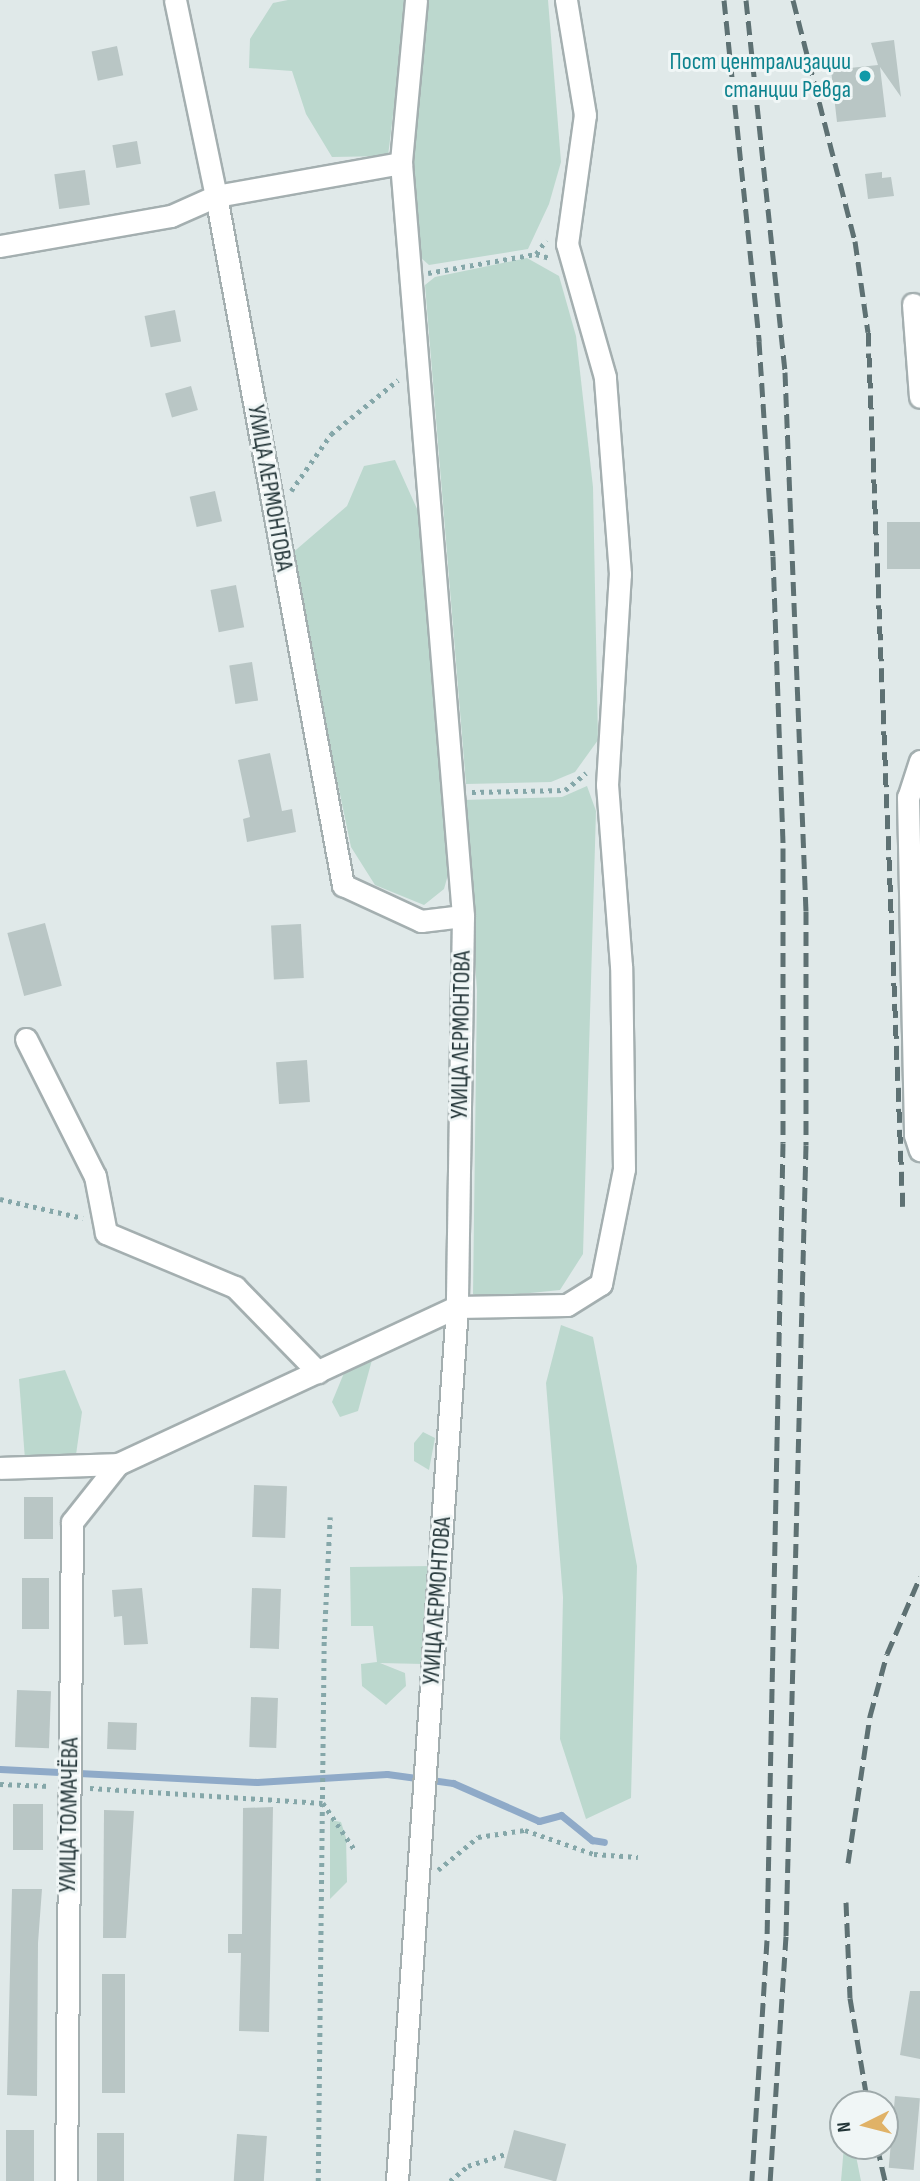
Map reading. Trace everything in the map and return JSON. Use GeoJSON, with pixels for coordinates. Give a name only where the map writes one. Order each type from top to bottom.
{"type":"FeatureCollection","features":[{"type":"Feature","properties":{"kind":"street","name":"УЛИЦА ЛЕРМОНТОВА"},"geometry":{"type":"LineString","coordinates":[[175,0],[216,196],[343,885],[421,921],[463,916],[457,1307],[397,2181]]}},
{"type":"Feature","properties":{"kind":"street"},"geometry":{"type":"LineString","coordinates":[[416,0],[401,163],[420,361],[463,916]]}},
{"type":"Feature","properties":{"kind":"street"},"geometry":{"type":"LineString","coordinates":[[0,1468],[118,1464],[457,1307],[566,1305],[601,1284],[624,1169],[621,966],[607,785],[620,574],[606,377],[567,244],[585,115],[566,0]]}},
{"type":"Feature","properties":{"kind":"street"},"geometry":{"type":"LineString","coordinates":[[0,246],[171,216],[216,196],[401,163]]}},
{"type":"Feature","properties":{"kind":"street"},"geometry":{"type":"LineString","coordinates":[[913,304],[920,397]]}},
{"type":"Feature","properties":{"kind":"street"},"geometry":{"type":"LineString","coordinates":[[920,761],[908,797],[915,1135],[920,1150]]}},
{"type":"Feature","properties":{"kind":"street"},"geometry":{"type":"LineString","coordinates":[[26,1040],[95,1176],[106,1233],[235,1287],[318,1372]]}},
{"type":"Feature","properties":{"kind":"street","name":"УЛИЦА ТОЛМАЧЁВА"},"geometry":{"type":"LineString","coordinates":[[66,2181],[72,1522],[118,1464]]}},
{"type":"Feature","properties":{"kind":"path"},"geometry":{"type":"LineString","coordinates":[[413,276],[536,254],[573,266]]}},
{"type":"Feature","properties":{"kind":"path"},"geometry":{"type":"LineString","coordinates":[[275,513],[331,434],[420,361]]}},
{"type":"Feature","properties":{"kind":"path"},"geometry":{"type":"LineString","coordinates":[[453,793],[565,790],[609,755]]}},
{"type":"Feature","properties":{"kind":"path"},"geometry":{"type":"LineString","coordinates":[[0,1199],[104,1223]]}},
{"type":"Feature","properties":{"kind":"path"},"geometry":{"type":"LineString","coordinates":[[318,2181],[330,1517]]}},
{"type":"Feature","properties":{"kind":"path"},"geometry":{"type":"LineString","coordinates":[[0,1784],[323,1803]]}},
{"type":"Feature","properties":{"kind":"path"},"geometry":{"type":"LineString","coordinates":[[323,1803],[355,1850]]}},
{"type":"Feature","properties":{"kind":"path"},"geometry":{"type":"LineString","coordinates":[[417,1888],[478,1837],[525,1830],[594,1854],[638,1857]]}},
{"type":"Feature","properties":{"kind":"path"},"geometry":{"type":"LineString","coordinates":[[450,2181],[468,2166],[508,2153]]}},
{"type":"Feature","properties":{"kind":"green space"},"geometry":{"type":"Polygon","coordinates":[[[288,0],[407,0],[388,156],[332,157],[306,114],[292,71],[249,68],[250,39],[273,3],[288,0]]]}},
{"type":"Feature","properties":{"kind":"green space"},"geometry":{"type":"Polygon","coordinates":[[[428,0],[548,0],[561,162],[549,204],[528,249],[429,265],[420,257],[413,157],[428,0]]]}},
{"type":"Feature","properties":{"kind":"green space"},"geometry":{"type":"Polygon","coordinates":[[[527,258],[559,276],[576,336],[593,487],[598,740],[575,772],[551,782],[466,784],[425,285],[435,277],[527,258]]]}},
{"type":"Feature","properties":{"kind":"green space"},"geometry":{"type":"Polygon","coordinates":[[[395,460],[418,511],[451,864],[444,889],[424,905],[375,885],[351,847],[290,555],[347,506],[364,466],[395,460]]]}},
{"type":"Feature","properties":{"kind":"green space"},"geometry":{"type":"Polygon","coordinates":[[[587,786],[596,811],[583,1254],[560,1290],[481,1298],[473,1294],[477,990],[463,800],[562,797],[587,786]]]}},
{"type":"Feature","properties":{"kind":"green space"},"geometry":{"type":"Polygon","coordinates":[[[561,1325],[593,1337],[637,1566],[631,1798],[586,1819],[560,1739],[563,1597],[546,1383],[561,1325]]]}},
{"type":"Feature","properties":{"kind":"green space"},"geometry":{"type":"Polygon","coordinates":[[[372,1360],[358,1411],[340,1417],[332,1402],[344,1373],[356,1363],[372,1360]]]}},
{"type":"Feature","properties":{"kind":"green space"},"geometry":{"type":"Polygon","coordinates":[[[65,1370],[82,1412],[75,1462],[25,1460],[19,1379],[65,1370]]]}},
{"type":"Feature","properties":{"kind":"green space"},"geometry":{"type":"Polygon","coordinates":[[[423,1432],[435,1438],[429,1470],[414,1461],[414,1443],[423,1432]]]}},
{"type":"Feature","properties":{"kind":"green space"},"geometry":{"type":"Polygon","coordinates":[[[433,1566],[423,1664],[380,1663],[405,1673],[406,1686],[386,1705],[362,1686],[361,1664],[377,1662],[373,1626],[351,1626],[350,1567],[433,1566]]]}},
{"type":"Feature","properties":{"kind":"green space"},"geometry":{"type":"Polygon","coordinates":[[[330,1820],[341,1822],[346,1838],[347,1882],[330,1899],[330,1820]]]}},
{"type":"Feature","properties":{"kind":"green space"},"geometry":{"type":"Polygon","coordinates":[[[843,2160],[857,2160],[861,2181],[841,2181],[843,2160]]]}},
{"type":"Feature","properties":{"kind":"building","name":"Пост централизации станции Ревда"},"geometry":{"type":"Polygon","coordinates":[[[894,40],[901,97],[880,67],[886,117],[837,122],[831,70],[878,65],[871,43],[894,40]]]}},
{"type":"Feature","properties":{"kind":"building"},"geometry":{"type":"Polygon","coordinates":[[[117,46],[123,75],[98,81],[92,51],[117,46]]]}},
{"type":"Feature","properties":{"kind":"building"},"geometry":{"type":"Polygon","coordinates":[[[137,141],[141,164],[116,168],[112,145],[137,141]]]}},
{"type":"Feature","properties":{"kind":"building"},"geometry":{"type":"Polygon","coordinates":[[[85,170],[90,205],[59,209],[54,174],[85,170]]]}},
{"type":"Feature","properties":{"kind":"building"},"geometry":{"type":"Polygon","coordinates":[[[882,172],[882,178],[891,177],[894,196],[868,199],[865,174],[882,172]]]}},
{"type":"Feature","properties":{"kind":"building"},"geometry":{"type":"Polygon","coordinates":[[[175,310],[181,341],[151,347],[145,316],[175,310]]]}},
{"type":"Feature","properties":{"kind":"building"},"geometry":{"type":"Polygon","coordinates":[[[191,386],[198,410],[172,417],[165,393],[191,386]]]}},
{"type":"Feature","properties":{"kind":"building"},"geometry":{"type":"Polygon","coordinates":[[[215,491],[222,521],[197,527],[190,497],[215,491]]]}},
{"type":"Feature","properties":{"kind":"building"},"geometry":{"type":"Polygon","coordinates":[[[887,522],[920,522],[920,569],[887,569],[887,522]]]}},
{"type":"Feature","properties":{"kind":"building"},"geometry":{"type":"Polygon","coordinates":[[[236,585],[244,627],[219,632],[210,590],[236,585]]]}},
{"type":"Feature","properties":{"kind":"building"},"geometry":{"type":"Polygon","coordinates":[[[252,662],[258,701],[235,704],[229,666],[252,662]]]}},
{"type":"Feature","properties":{"kind":"building"},"geometry":{"type":"Polygon","coordinates":[[[270,753],[282,811],[292,809],[296,832],[247,842],[243,819],[250,817],[238,760],[270,753]]]}},
{"type":"Feature","properties":{"kind":"building"},"geometry":{"type":"Polygon","coordinates":[[[45,923],[62,986],[24,996],[7,933],[45,923]]]}},
{"type":"Feature","properties":{"kind":"building"},"geometry":{"type":"Polygon","coordinates":[[[301,924],[304,978],[274,979],[271,926],[301,924]]]}},
{"type":"Feature","properties":{"kind":"building"},"geometry":{"type":"Polygon","coordinates":[[[307,1060],[310,1102],[279,1104],[276,1062],[307,1060]]]}},
{"type":"Feature","properties":{"kind":"building"},"geometry":{"type":"Polygon","coordinates":[[[254,1485],[287,1486],[285,1538],[252,1537],[254,1485]]]}},
{"type":"Feature","properties":{"kind":"building"},"geometry":{"type":"Polygon","coordinates":[[[24,1497],[53,1497],[53,1539],[24,1539],[24,1497]]]}},
{"type":"Feature","properties":{"kind":"building"},"geometry":{"type":"Polygon","coordinates":[[[22,1578],[49,1578],[49,1629],[22,1629],[22,1578]]]}},
{"type":"Feature","properties":{"kind":"building"},"geometry":{"type":"Polygon","coordinates":[[[142,1588],[148,1644],[124,1645],[122,1616],[114,1617],[112,1590],[142,1588]]]}},
{"type":"Feature","properties":{"kind":"building"},"geometry":{"type":"Polygon","coordinates":[[[252,1588],[281,1589],[279,1649],[250,1648],[252,1588]]]}},
{"type":"Feature","properties":{"kind":"building"},"geometry":{"type":"Polygon","coordinates":[[[17,1690],[51,1691],[49,1748],[15,1747],[17,1690]]]}},
{"type":"Feature","properties":{"kind":"building"},"geometry":{"type":"Polygon","coordinates":[[[251,1697],[278,1698],[276,1748],[249,1747],[251,1697]]]}},
{"type":"Feature","properties":{"kind":"building"},"geometry":{"type":"Polygon","coordinates":[[[108,1722],[137,1723],[136,1750],[107,1749],[108,1722]]]}},
{"type":"Feature","properties":{"kind":"building"},"geometry":{"type":"Polygon","coordinates":[[[13,1804],[43,1804],[43,1850],[13,1850],[13,1804]]]}},
{"type":"Feature","properties":{"kind":"building"},"geometry":{"type":"Polygon","coordinates":[[[273,1807],[269,2032],[239,2031],[241,1953],[228,1953],[228,1934],[242,1934],[243,1808],[273,1807]]]}},
{"type":"Feature","properties":{"kind":"building"},"geometry":{"type":"Polygon","coordinates":[[[104,1810],[134,1811],[126,1938],[103,1938],[104,1810]]]}},
{"type":"Feature","properties":{"kind":"building"},"geometry":{"type":"Polygon","coordinates":[[[12,1889],[42,1889],[38,1943],[37,2096],[7,2095],[12,1889]]]}},
{"type":"Feature","properties":{"kind":"building"},"geometry":{"type":"Polygon","coordinates":[[[102,1974],[125,1974],[125,2093],[102,2093],[102,1974]]]}},
{"type":"Feature","properties":{"kind":"building"},"geometry":{"type":"Polygon","coordinates":[[[910,1991],[920,1991],[920,2059],[900,2055],[910,1991]]]}},
{"type":"Feature","properties":{"kind":"building"},"geometry":{"type":"Polygon","coordinates":[[[899,2096],[920,2098],[914,2170],[889,2168],[889,2160],[899,2160],[899,2096]]]}},
{"type":"Feature","properties":{"kind":"building"},"geometry":{"type":"Polygon","coordinates":[[[6,2130],[34,2130],[34,2181],[6,2181],[6,2130]]]}},
{"type":"Feature","properties":{"kind":"building"},"geometry":{"type":"Polygon","coordinates":[[[514,2130],[566,2144],[556,2181],[504,2168],[514,2130]]]}},
{"type":"Feature","properties":{"kind":"building"},"geometry":{"type":"Polygon","coordinates":[[[97,2133],[124,2133],[124,2181],[97,2181],[97,2133]]]}},
{"type":"Feature","properties":{"kind":"building"},"geometry":{"type":"Polygon","coordinates":[[[237,2134],[267,2136],[264,2181],[234,2181],[237,2134]]]}},
{"type":"Feature","properties":{"kind":"waterway"},"geometry":{"type":"LineString","coordinates":[[0,1769],[257,1782],[387,1774],[453,1783],[539,1821],[561,1815],[592,1840],[604,1842]]}},
{"type":"Feature","properties":{"kind":"railway"},"geometry":{"type":"LineString","coordinates":[[724,0],[759,341],[773,556],[783,848],[783,1143],[767,1940],[752,2181]]}},
{"type":"Feature","properties":{"kind":"railway"},"geometry":{"type":"LineString","coordinates":[[746,0],[785,372],[806,911],[806,1145],[786,1936],[770,2181]]}},
{"type":"Feature","properties":{"kind":"railway"},"geometry":{"type":"LineString","coordinates":[[793,0],[855,241],[868,332],[903,1210]]}},
{"type":"Feature","properties":{"kind":"railway"},"geometry":{"type":"LineString","coordinates":[[848,1863],[870,1716],[887,1654],[920,1577]]}},
{"type":"Feature","properties":{"kind":"railway"},"geometry":{"type":"LineString","coordinates":[[846,1902],[850,1998],[866,2090]]}},
{"type":"Feature","properties":{"kind":"railway"},"geometry":{"type":"LineString","coordinates":[[880,2160],[885,2181]]}},
{"type":"Feature","properties":{"kind":"place","name":"Пост централизации станции Ревда"},"geometry":{"type":"Point","coordinates":[865,76]}}]}
